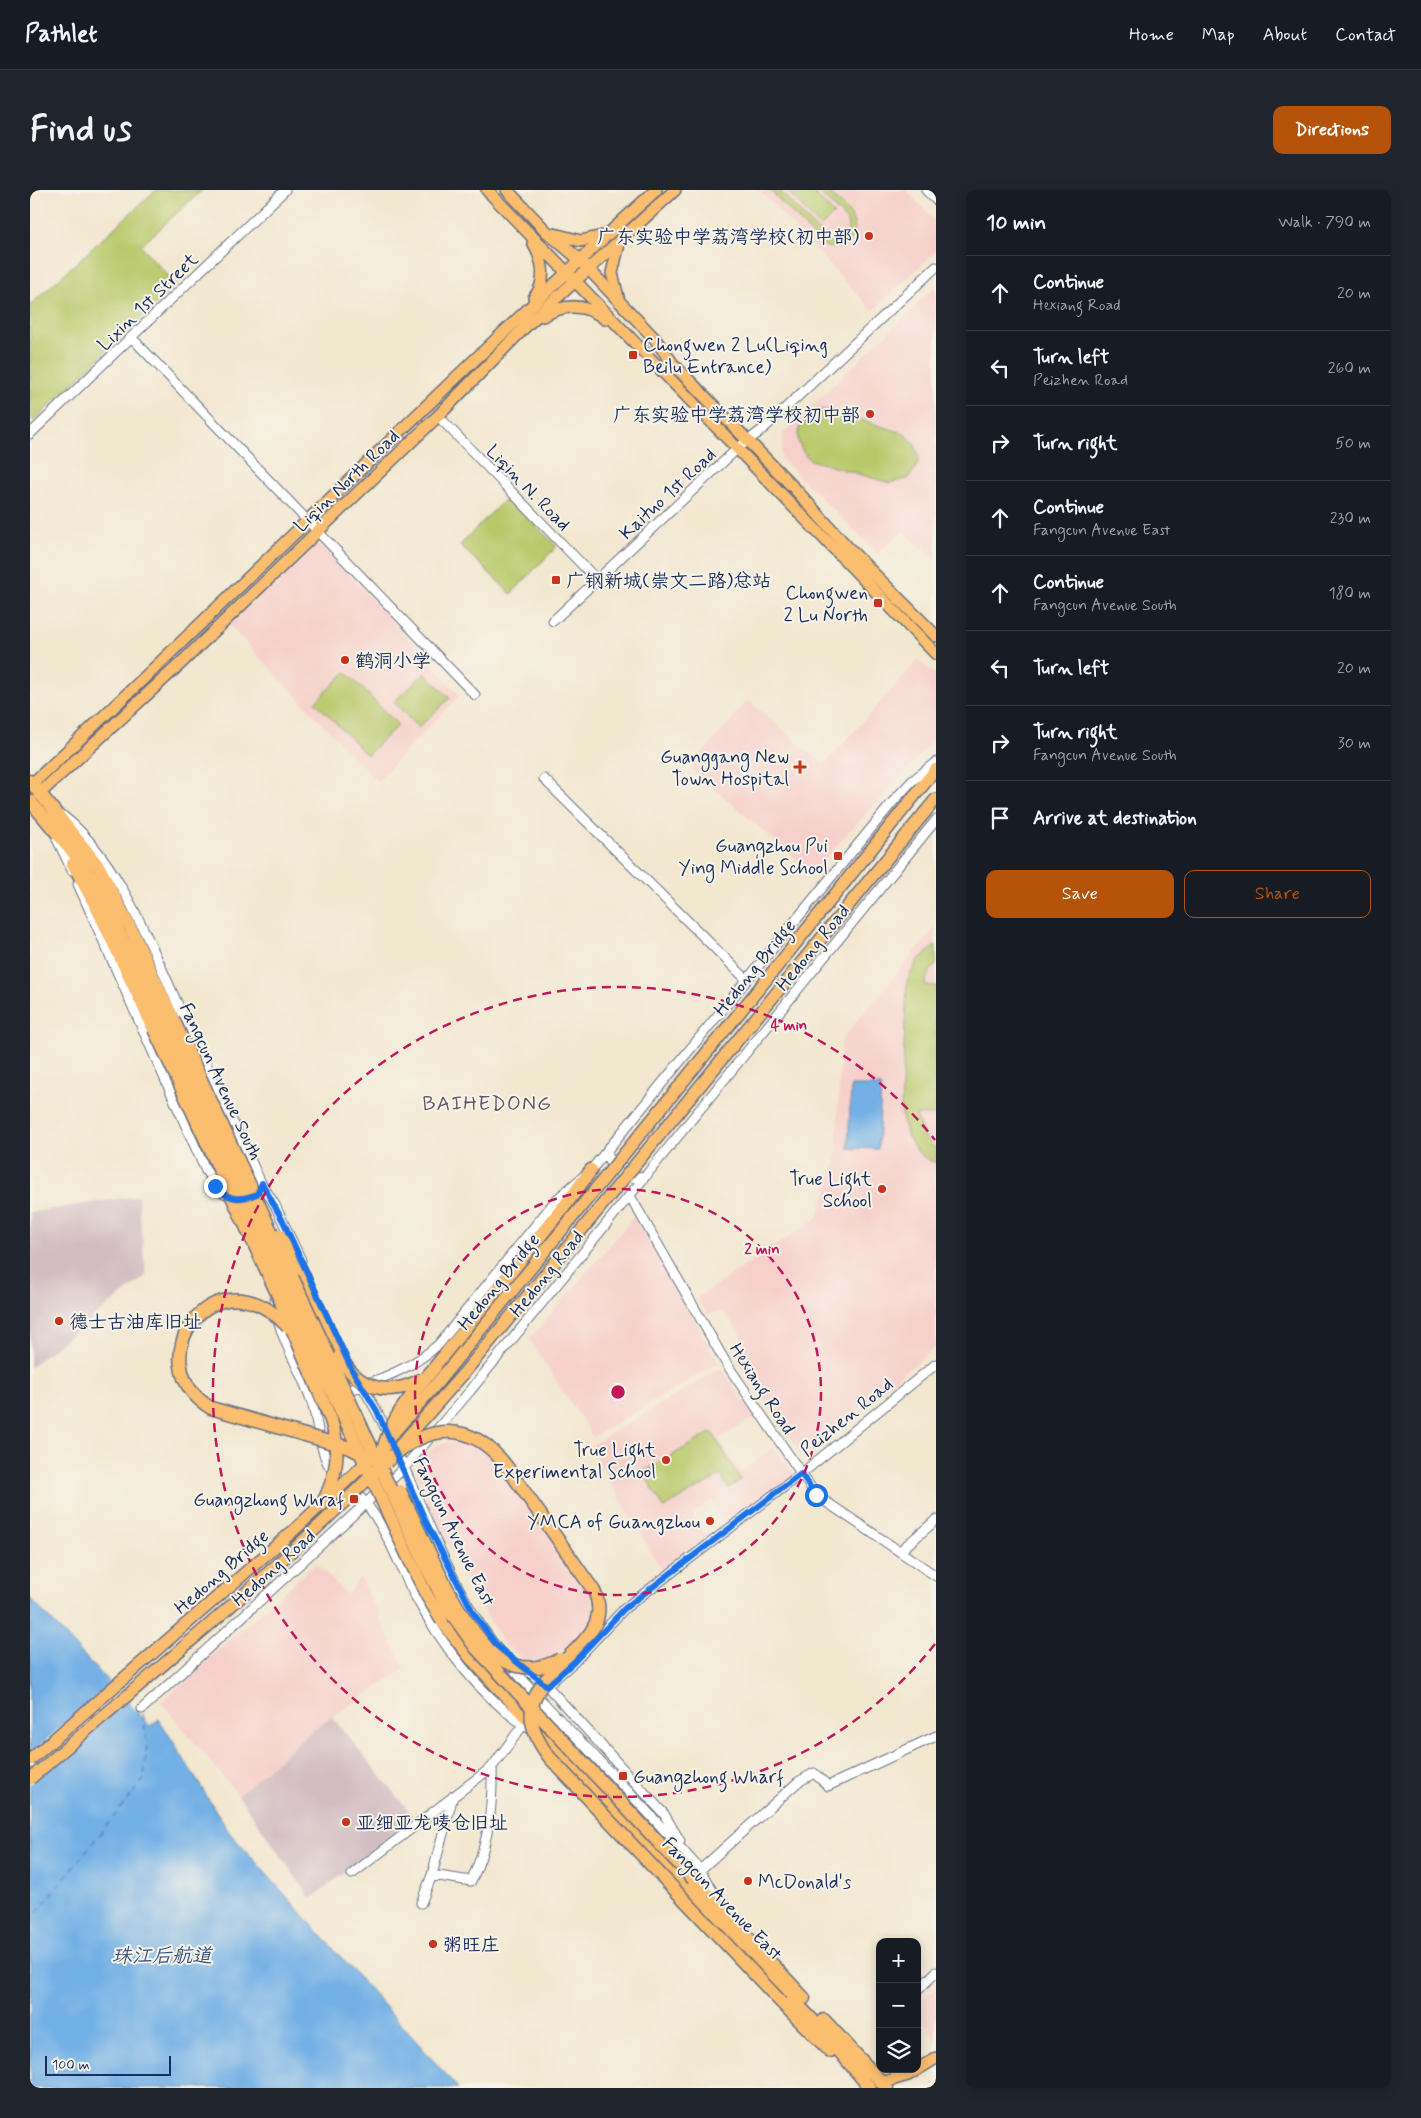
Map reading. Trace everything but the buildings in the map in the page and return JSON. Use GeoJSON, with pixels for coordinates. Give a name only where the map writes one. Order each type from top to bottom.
{"type":"FeatureCollection","features":[{"type":"Feature","properties":{"kind":"highway","name":"Fangcun Avenue South"},"geometry":{"type":"LineString","coordinates":[[33,790],[50,806],[74,838],[91,856],[105,878],[163,1024],[246,1178],[366,1437]]}},
{"type":"Feature","properties":{"kind":"highway","name":"Fangcun Avenue South"},"geometry":{"type":"LineString","coordinates":[[33,790],[54,832],[81,862],[96,884],[163,1024],[390,1518]]}},
{"type":"Feature","properties":{"kind":"highway"},"geometry":{"type":"LineString","coordinates":[[163,1024],[328,1412],[335,1434],[336,1457],[334,1479],[321,1506]]}},
{"type":"Feature","properties":{"kind":"highway"},"geometry":{"type":"LineString","coordinates":[[390,1518],[384,1501],[380,1477],[384,1445],[398,1412],[521,1261],[591,1170]]}},
{"type":"Feature","properties":{"kind":"highway"},"geometry":{"type":"LineString","coordinates":[[246,1178],[290,1251],[349,1371],[367,1384],[379,1388],[393,1389],[418,1381],[435,1367]]}},
{"type":"Feature","properties":{"kind":"highway"},"geometry":{"type":"LineString","coordinates":[[296,1336],[276,1315],[258,1304],[244,1300],[221,1301],[207,1307],[190,1324],[181,1347],[183,1373],[194,1394],[211,1408],[356,1450],[372,1460],[387,1484]]}},
{"type":"Feature","properties":{"kind":"highway"},"geometry":{"type":"LineString","coordinates":[[386,1462],[413,1440],[438,1432],[453,1432],[468,1436],[492,1450],[513,1475],[597,1598],[599,1611],[596,1623],[582,1643],[545,1679],[536,1696],[533,1722],[538,1740],[550,1758],[782,2003],[860,2078]]}},
{"type":"Feature","properties":{"kind":"highway"},"geometry":{"type":"LineString","coordinates":[[366,1437],[400,1492],[456,1603],[471,1626],[494,1654],[512,1664],[536,1667],[555,1662],[582,1643]]}},
{"type":"Feature","properties":{"kind":"highway"},"geometry":{"type":"LineString","coordinates":[[366,1437],[387,1484]]}},
{"type":"Feature","properties":{"kind":"highway","name":"Fangcun Avenue East"},"geometry":{"type":"LineString","coordinates":[[387,1484],[440,1595],[468,1638],[697,1874],[723,1910],[879,2086]]}},
{"type":"Feature","properties":{"kind":"highway","name":"Fangcun Avenue East"},"geometry":{"type":"LineString","coordinates":[[390,1518],[426,1594],[442,1621],[471,1658],[814,2022],[860,2078],[879,2086]]}},
{"type":"Feature","properties":{"kind":"main road"},"geometry":{"type":"LineString","coordinates":[[487,190],[936,654]]}},
{"type":"Feature","properties":{"kind":"main road"},"geometry":{"type":"LineString","coordinates":[[507,190],[547,232],[584,265],[619,301],[655,339],[673,364],[748,440],[850,550],[936,636]]}},
{"type":"Feature","properties":{"kind":"main road","name":"Liqin North Road"},"geometry":{"type":"LineString","coordinates":[[33,790],[181,663],[438,416],[527,325],[575,282],[584,265],[607,234],[656,190]]}},
{"type":"Feature","properties":{"kind":"main road","name":"Liqin North Road"},"geometry":{"type":"LineString","coordinates":[[33,790],[521,314],[566,273],[584,265],[620,238],[675,190]]}},
{"type":"Feature","properties":{"kind":"main road"},"geometry":{"type":"LineString","coordinates":[[521,314],[537,294],[542,281],[543,269],[539,253],[524,229]]}},
{"type":"Feature","properties":{"kind":"main road"},"geometry":{"type":"LineString","coordinates":[[547,232],[581,241],[607,234]]}},
{"type":"Feature","properties":{"kind":"main road"},"geometry":{"type":"LineString","coordinates":[[619,301],[612,273],[620,238]]}},
{"type":"Feature","properties":{"kind":"main road"},"geometry":{"type":"LineString","coordinates":[[527,325],[553,310],[583,306],[598,313],[640,348]]}},
{"type":"Feature","properties":{"kind":"main road"},"geometry":{"type":"LineString","coordinates":[[640,348],[640,341],[644,337],[655,339]]}},
{"type":"Feature","properties":{"kind":"main road","name":"Hedong Bridge"},"geometry":{"type":"LineString","coordinates":[[30,1760],[321,1506],[376,1454],[438,1382],[936,769]]}},
{"type":"Feature","properties":{"kind":"main road","name":"Hedong Bridge"},"geometry":{"type":"LineString","coordinates":[[30,1779],[270,1572],[386,1462],[464,1374],[936,799]]}},
{"type":"Feature","properties":{"kind":"main road"},"geometry":{"type":"LineString","coordinates":[[879,2086],[908,2075],[936,2058]]}},
{"type":"Feature","properties":{"kind":"street","name":"Lixin 1st Street"},"geometry":{"type":"LineString","coordinates":[[30,434],[285,190]]}},
{"type":"Feature","properties":{"kind":"street"},"geometry":{"type":"LineString","coordinates":[[926,190],[936,200]]}},
{"type":"Feature","properties":{"kind":"street","name":"Kaituo 1st Road"},"geometry":{"type":"LineString","coordinates":[[553,621],[738,448],[762,430],[936,267]]}},
{"type":"Feature","properties":{"kind":"street"},"geometry":{"type":"LineString","coordinates":[[132,338],[475,695]]}},
{"type":"Feature","properties":{"kind":"street","name":"Liqin N. Road"},"geometry":{"type":"LineString","coordinates":[[438,416],[597,580]]}},
{"type":"Feature","properties":{"kind":"street","name":"Hedong Road"},"geometry":{"type":"LineString","coordinates":[[312,1404],[404,1368],[439,1344],[556,1200],[591,1170],[896,798],[912,780],[936,762]]}},
{"type":"Feature","properties":{"kind":"street"},"geometry":{"type":"LineString","coordinates":[[544,779],[747,980]]}},
{"type":"Feature","properties":{"kind":"street","name":"Fangcun Avenue South"},"geometry":{"type":"LineString","coordinates":[[50,806],[75,826],[101,857],[126,896],[262,1183],[284,1223],[352,1370],[362,1386]]}},
{"type":"Feature","properties":{"kind":"street","name":"Hedong Road"},"geometry":{"type":"LineString","coordinates":[[142,1709],[403,1469],[470,1392],[936,820]]}},
{"type":"Feature","properties":{"kind":"street","name":"Fangcun Avenue South"},"geometry":{"type":"LineString","coordinates":[[54,832],[206,1171],[220,1191],[242,1200],[252,1207],[277,1258],[279,1267],[274,1294],[277,1315],[286,1344],[312,1404]]}},
{"type":"Feature","properties":{"kind":"street"},"geometry":{"type":"LineString","coordinates":[[608,1148],[610,1163],[618,1173],[634,1178],[647,1174]]}},
{"type":"Feature","properties":{"kind":"street"},"geometry":{"type":"LineString","coordinates":[[242,1200],[257,1194],[262,1183]]}},
{"type":"Feature","properties":{"kind":"street","name":"Hexiang Road"},"geometry":{"type":"LineString","coordinates":[[630,1196],[726,1362],[816,1495],[936,1576]]}},
{"type":"Feature","properties":{"kind":"street","name":"Peizhen Road"},"geometry":{"type":"LineString","coordinates":[[547,1686],[574,1662],[625,1608],[801,1474],[936,1364]]}},
{"type":"Feature","properties":{"kind":"street","name":"Fangcun Avenue East"},"geometry":{"type":"LineString","coordinates":[[362,1386],[377,1411],[426,1522],[457,1585],[474,1614],[498,1647],[546,1705],[689,1857],[697,1874]]}},
{"type":"Feature","properties":{"kind":"street","name":"Fangcun Avenue East"},"geometry":{"type":"LineString","coordinates":[[312,1404],[323,1452],[329,1465],[339,1478],[367,1504],[420,1605],[436,1631],[480,1685],[501,1707],[523,1724],[546,1738]]}},
{"type":"Feature","properties":{"kind":"street"},"geometry":{"type":"LineString","coordinates":[[900,1552],[936,1520]]}},
{"type":"Feature","properties":{"kind":"street"},"geometry":{"type":"LineString","coordinates":[[498,1647],[547,1686],[664,1814],[689,1857]]}},
{"type":"Feature","properties":{"kind":"street"},"geometry":{"type":"LineString","coordinates":[[352,1874],[492,1767],[523,1724]]}},
{"type":"Feature","properties":{"kind":"street"},"geometry":{"type":"LineString","coordinates":[[697,1874],[798,1782],[814,1773],[828,1786],[936,1736]]}},
{"type":"Feature","properties":{"kind":"street"},"geometry":{"type":"LineString","coordinates":[[432,1875],[471,1882],[481,1862],[492,1793],[492,1767]]}},
{"type":"Feature","properties":{"kind":"street"},"geometry":{"type":"LineString","coordinates":[[421,1903],[432,1875],[453,1795]]}},
{"type":"Feature","properties":{"kind":"street"},"geometry":{"type":"LineString","coordinates":[[921,1987],[936,1972]]}},
{"type":"Feature","properties":{"kind":"shaded area","name":"广东实验中学荔湾学校(初中部)"},"geometry":{"type":"Polygon","coordinates":[[[759,190],[906,190],[936,222],[936,251],[873,311],[759,190]]]}},
{"type":"Feature","properties":{"kind":"shaded area","name":"广东实验中学荔湾学校初中部"},"geometry":{"type":"Polygon","coordinates":[[[936,286],[936,560],[903,531],[877,553],[781,458],[784,433],[936,286]]]}},
{"type":"Feature","properties":{"kind":"shaded area","name":"鹤洞小学"},"geometry":{"type":"Polygon","coordinates":[[[317,540],[460,695],[377,781],[228,624],[317,540]]]}},
{"type":"Feature","properties":{"kind":"shaded area","name":"Guanggang New Town Hospital"},"geometry":{"type":"Polygon","coordinates":[[[918,660],[936,675],[936,738],[812,872],[690,768],[748,700],[824,765],[918,660]]]}},
{"type":"Feature","properties":{"kind":"shaded area","name":"True Light School"},"geometry":{"type":"Polygon","coordinates":[[[936,927],[936,1347],[801,1454],[739,1362],[745,1342],[734,1325],[722,1311],[707,1314],[697,1298],[818,1217],[836,1161],[841,1040],[936,927]]]}},
{"type":"Feature","properties":{"kind":"shaded area","name":"德士古油库旧址"},"geometry":{"type":"Polygon","coordinates":[[[138,1196],[146,1276],[30,1367],[30,1212],[138,1196]]]}},
{"type":"Feature","properties":{"kind":"shaded area"},"geometry":{"type":"Polygon","coordinates":[[[634,1217],[719,1363],[593,1437],[529,1339],[634,1217]]]}},
{"type":"Feature","properties":{"kind":"shaded area","name":"True Light Experimental School"},"geometry":{"type":"Polygon","coordinates":[[[721,1368],[755,1417],[719,1439],[741,1471],[773,1448],[796,1476],[727,1525],[711,1501],[692,1514],[708,1538],[661,1569],[590,1446],[721,1368]]]}},
{"type":"Feature","properties":{"kind":"shaded area"},"geometry":{"type":"Polygon","coordinates":[[[451,1441],[467,1441],[483,1449],[509,1476],[589,1592],[595,1614],[590,1626],[579,1639],[556,1656],[545,1660],[524,1660],[505,1645],[472,1591],[430,1509],[417,1472],[425,1457],[435,1446],[451,1441]]]}},
{"type":"Feature","properties":{"kind":"shaded area"},"geometry":{"type":"Polygon","coordinates":[[[316,1563],[347,1595],[360,1577],[405,1669],[314,1729],[238,1795],[161,1702],[316,1563]]]}},
{"type":"Feature","properties":{"kind":"shaded area"},"geometry":{"type":"Polygon","coordinates":[[[332,1717],[414,1817],[311,1899],[238,1795],[314,1729],[332,1717]]]}},
{"type":"Feature","properties":{"kind":"shaded area"},"geometry":{"type":"Polygon","coordinates":[[[936,1988],[935,2039],[921,2016],[921,2000],[936,1988]]]}},
{"type":"Feature","properties":{"kind":"green space"},"geometry":{"type":"Polygon","coordinates":[[[156,190],[202,190],[141,246],[176,284],[34,421],[30,417],[30,305],[156,190]]]}},
{"type":"Feature","properties":{"kind":"green space"},"geometry":{"type":"Polygon","coordinates":[[[770,190],[779,190],[825,238],[830,241],[839,241],[847,234],[847,221],[817,190],[826,190],[851,216],[855,227],[854,234],[847,243],[841,246],[835,248],[822,245],[770,190]]]}},
{"type":"Feature","properties":{"kind":"green space"},"geometry":{"type":"Polygon","coordinates":[[[786,190],[811,190],[834,214],[821,227],[786,190]]]}},
{"type":"Feature","properties":{"kind":"green space"},"geometry":{"type":"Polygon","coordinates":[[[817,410],[829,410],[903,433],[914,443],[919,460],[909,478],[890,483],[810,460],[800,446],[798,433],[804,421],[817,410]]]}},
{"type":"Feature","properties":{"kind":"green space"},"geometry":{"type":"Polygon","coordinates":[[[506,498],[557,546],[511,594],[460,545],[506,498]]]}},
{"type":"Feature","properties":{"kind":"green space"},"geometry":{"type":"Polygon","coordinates":[[[346,672],[398,725],[367,755],[315,702],[346,672]]]}},
{"type":"Feature","properties":{"kind":"green space"},"geometry":{"type":"Polygon","coordinates":[[[425,673],[450,698],[418,728],[394,702],[425,673]]]}},
{"type":"Feature","properties":{"kind":"green space"},"geometry":{"type":"Polygon","coordinates":[[[936,945],[936,965],[930,971],[924,985],[936,986],[936,1115],[916,1115],[924,1137],[936,1148],[936,1163],[921,1155],[911,1142],[904,1127],[901,1111],[907,981],[917,961],[936,945]]]}},
{"type":"Feature","properties":{"kind":"green space"},"geometry":{"type":"Polygon","coordinates":[[[712,1432],[741,1480],[728,1488],[721,1475],[664,1508],[643,1472],[712,1432]]]}},
{"type":"Feature","properties":{"kind":"water"},"geometry":{"type":"Polygon","coordinates":[[[851,1086],[881,1086],[878,1149],[848,1148],[851,1086]]]}},
{"type":"Feature","properties":{"kind":"water","name":"珠江后航道"},"geometry":{"type":"Polygon","coordinates":[[[30,1598],[150,1726],[159,1719],[229,1832],[458,2088],[30,2088],[30,1598]]]}},
{"type":"Feature","properties":{"kind":"pier"},"geometry":{"type":"Polygon","coordinates":[[[113,1682],[128,1699],[30,1784],[30,1754],[113,1682]]]}},
{"type":"Feature","properties":{"kind":"ferry route"},"geometry":{"type":"LineString","coordinates":[[30,1921],[144,1779],[147,1743],[143,1712]]}},
{"type":"Feature","properties":{"kind":"place","name":"广东实验中学荔湾学校(初中部)"},"geometry":{"type":"Point","coordinates":[869,236]}},
{"type":"Feature","properties":{"kind":"place","name":"Chongwen 2 Lu(Liqing Beilu Entrance)"},"geometry":{"type":"Point","coordinates":[633,355]}},
{"type":"Feature","properties":{"kind":"place","name":"广东实验中学荔湾学校初中部"},"geometry":{"type":"Point","coordinates":[870,414]}},
{"type":"Feature","properties":{"kind":"place","name":"广钢新城(崇文二路)总站"},"geometry":{"type":"Point","coordinates":[556,580]}},
{"type":"Feature","properties":{"kind":"place","name":"Chongwen 2 Lu North"},"geometry":{"type":"Point","coordinates":[878,603]}},
{"type":"Feature","properties":{"kind":"place","name":"鹤洞小学"},"geometry":{"type":"Point","coordinates":[345,660]}},
{"type":"Feature","properties":{"kind":"place","name":"Guanggang New Town Hospital"},"geometry":{"type":"Point","coordinates":[800,767]}},
{"type":"Feature","properties":{"kind":"place","name":"Guangzhou Pui Ying Middle School"},"geometry":{"type":"Point","coordinates":[838,856]}},
{"type":"Feature","properties":{"kind":"place","name":"True Light School"},"geometry":{"type":"Point","coordinates":[882,1189]}},
{"type":"Feature","properties":{"kind":"place","name":"德士古油库旧址"},"geometry":{"type":"Point","coordinates":[59,1321]}},
{"type":"Feature","properties":{"kind":"place","name":"True Light Experimental School"},"geometry":{"type":"Point","coordinates":[666,1460]}},
{"type":"Feature","properties":{"kind":"place","name":"Guangzhong Whraf"},"geometry":{"type":"Point","coordinates":[354,1499]}},
{"type":"Feature","properties":{"kind":"place","name":"YMCA of Guangzhou"},"geometry":{"type":"Point","coordinates":[710,1521]}},
{"type":"Feature","properties":{"kind":"place","name":"Guangzhong Wharf"},"geometry":{"type":"Point","coordinates":[623,1776]}},
{"type":"Feature","properties":{"kind":"place","name":"亚细亚龙唛仓旧址"},"geometry":{"type":"Point","coordinates":[346,1822]}},
{"type":"Feature","properties":{"kind":"place","name":"McDonald's"},"geometry":{"type":"Point","coordinates":[748,1881]}},
{"type":"Feature","properties":{"kind":"place","name":"粥旺庄"},"geometry":{"type":"Point","coordinates":[433,1944]}},
{"type":"Feature","properties":{"kind":"district","name":"BAIHEDONG"},"geometry":{"type":"Point","coordinates":[487,1103]}},
{"type":"Feature","properties":{"kind":"route"},"geometry":{"type":"LineString","coordinates":[[215,1186],[226,1195],[242,1200],[257,1194],[262,1183],[284,1223],[352,1370],[377,1411],[426,1522],[457,1585],[482,1628],[498,1647],[547,1686],[574,1662],[625,1608],[801,1474],[816,1495]]}}]}
